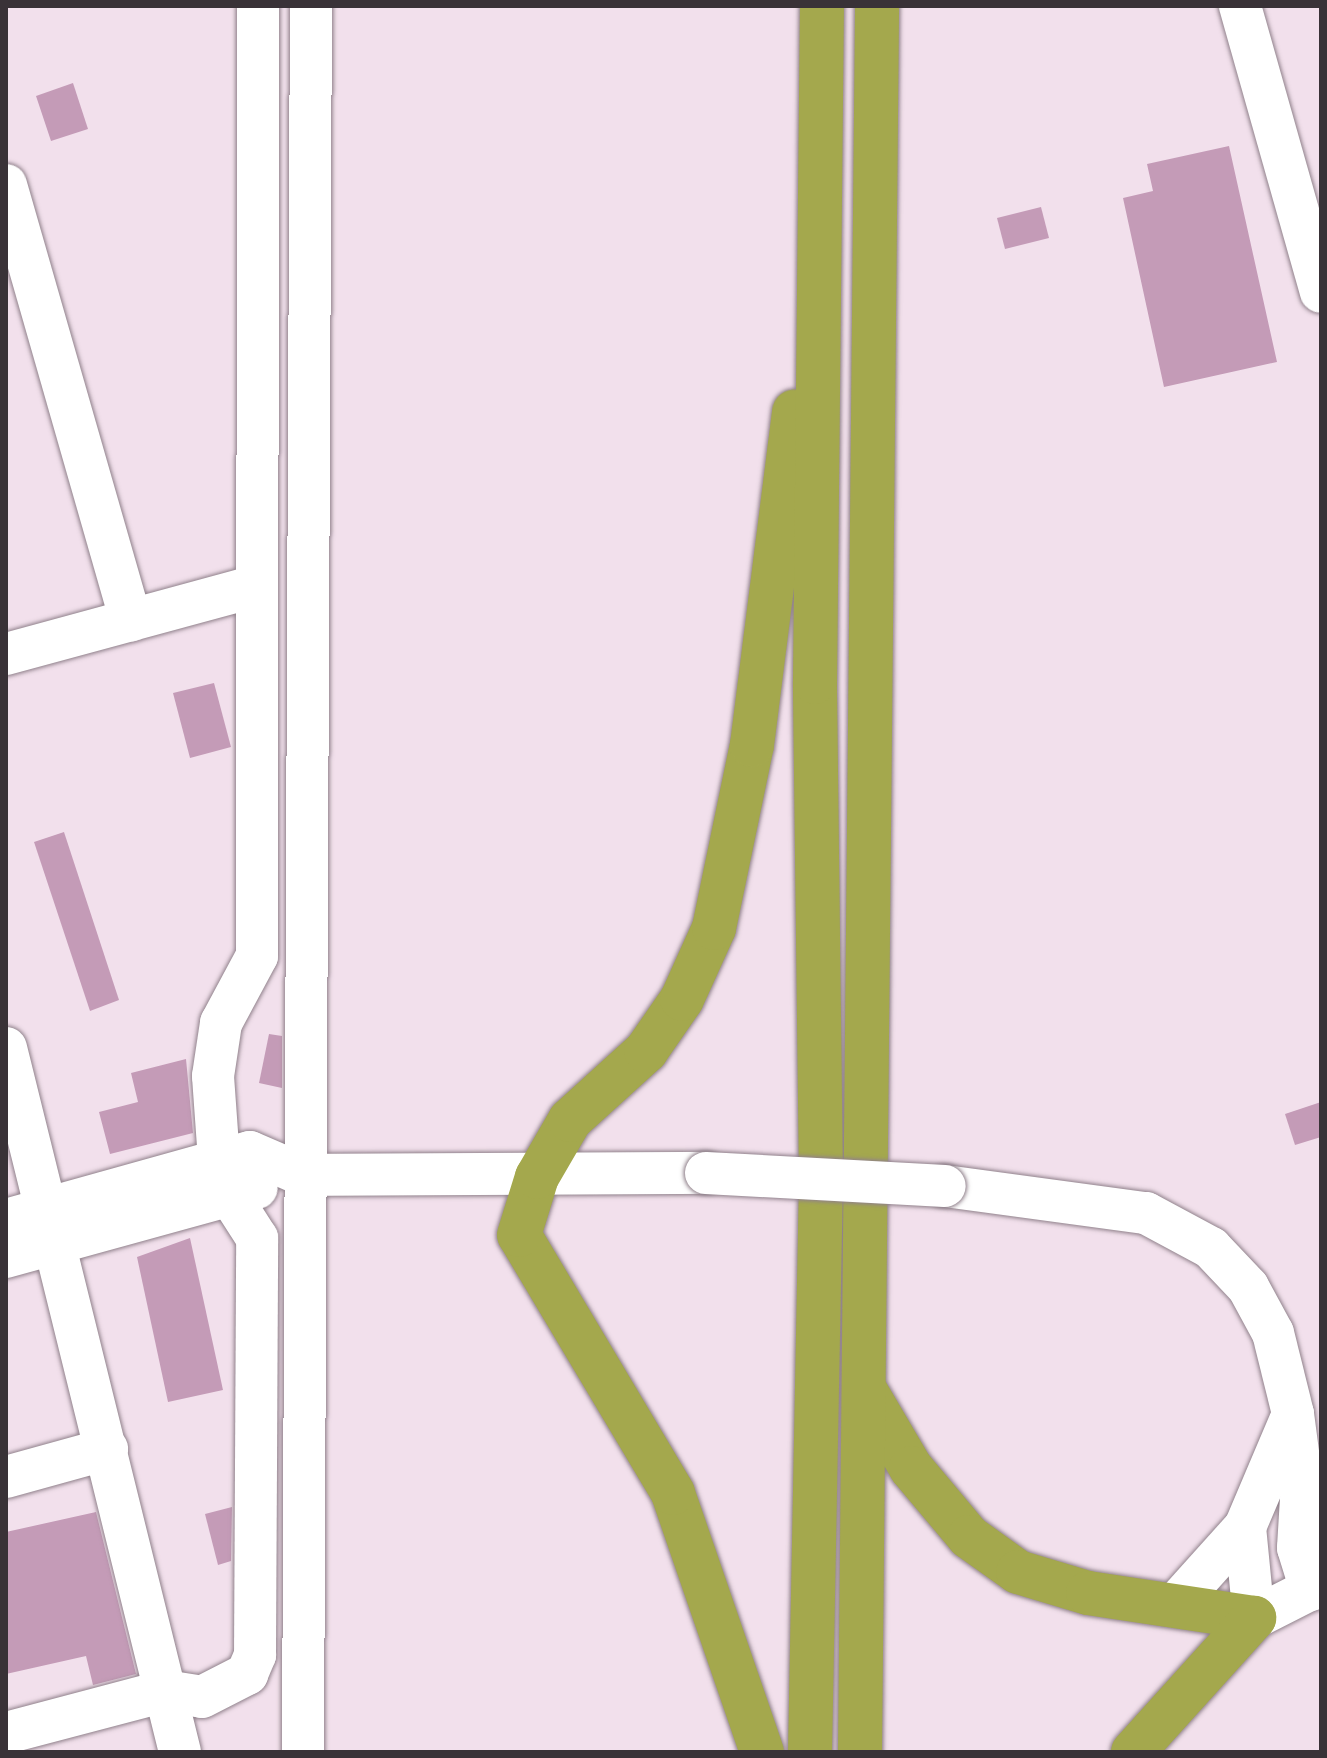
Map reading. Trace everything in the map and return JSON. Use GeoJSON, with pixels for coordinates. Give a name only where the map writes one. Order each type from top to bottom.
{"type":"FeatureCollection","features":[{"type":"Feature","properties":{"kind":"highway"},"geometry":{"type":"LineString","coordinates":[[810,1752],[821,1181],[822,6]]}},
{"type":"Feature","properties":{"kind":"highway"},"geometry":{"type":"LineString","coordinates":[[860,1752],[877,6]]}},
{"type":"Feature","properties":{"kind":"highway"},"geometry":{"type":"LineString","coordinates":[[762,1752],[673,1493],[519,1235],[537,1177],[570,1120],[646,1051],[682,999],[714,928],[752,745],[820,203]]}},
{"type":"Feature","properties":{"kind":"highway"},"geometry":{"type":"LineString","coordinates":[[865,1390],[911,1468],[969,1537],[1018,1572],[1174,1606],[1254,1618]]}},
{"type":"Feature","properties":{"kind":"highway"},"geometry":{"type":"LineString","coordinates":[[1133,1752],[1254,1618]]}},
{"type":"Feature","properties":{"kind":"street"},"geometry":{"type":"LineString","coordinates":[[6,1733],[165,1691],[202,1697],[225,1688],[247,1674],[255,1655],[257,1238],[224,1178],[214,1051],[257,956],[253,587],[258,6]]}},
{"type":"Feature","properties":{"kind":"street"},"geometry":{"type":"LineString","coordinates":[[303,1752],[290,1172],[311,6]]}},
{"type":"Feature","properties":{"kind":"street"},"geometry":{"type":"LineString","coordinates":[[1240,6],[1321,292]]}},
{"type":"Feature","properties":{"kind":"street"},"geometry":{"type":"LineString","coordinates":[[6,185],[131,620]]}},
{"type":"Feature","properties":{"kind":"street"},"geometry":{"type":"LineString","coordinates":[[6,654],[253,587]]}},
{"type":"Feature","properties":{"kind":"street"},"geometry":{"type":"LineString","coordinates":[[6,1048],[53,1226],[180,1752]]}},
{"type":"Feature","properties":{"kind":"street"},"geometry":{"type":"LineString","coordinates":[[6,1257],[53,1226],[224,1178],[258,1188],[290,1172],[537,1177],[706,1173],[945,1186],[1110,1207],[1180,1227],[1248,1287],[1273,1333],[1293,1414],[1302,1482],[1298,1548],[1316,1587],[1254,1618],[1245,1527]]}},
{"type":"Feature","properties":{"kind":"street"},"geometry":{"type":"LineString","coordinates":[[6,1220],[53,1226]]}},
{"type":"Feature","properties":{"kind":"street"},"geometry":{"type":"LineString","coordinates":[[1174,1606],[1245,1527],[1293,1414]]}},
{"type":"Feature","properties":{"kind":"street"},"geometry":{"type":"LineString","coordinates":[[6,1477],[107,1449]]}},
{"type":"Feature","properties":{"kind":"building"},"geometry":{"type":"Polygon","coordinates":[[[73,83],[88,129],[51,141],[36,96],[73,83]]]}},
{"type":"Feature","properties":{"kind":"building"},"geometry":{"type":"Polygon","coordinates":[[[1229,146],[1277,362],[1164,387],[1123,198],[1153,191],[1147,164],[1229,146]]]}},
{"type":"Feature","properties":{"kind":"building"},"geometry":{"type":"Polygon","coordinates":[[[1041,207],[1049,238],[1005,249],[997,218],[1041,207]]]}},
{"type":"Feature","properties":{"kind":"building"},"geometry":{"type":"Polygon","coordinates":[[[214,683],[231,747],[190,758],[173,693],[214,683]]]}},
{"type":"Feature","properties":{"kind":"building"},"geometry":{"type":"Polygon","coordinates":[[[64,832],[119,1000],[90,1011],[34,842],[64,832]]]}},
{"type":"Feature","properties":{"kind":"building"},"geometry":{"type":"Polygon","coordinates":[[[269,1034],[282,1036],[282,1088],[259,1083],[269,1034]]]}},
{"type":"Feature","properties":{"kind":"building"},"geometry":{"type":"Polygon","coordinates":[[[186,1059],[193,1133],[110,1154],[99,1112],[138,1102],[131,1073],[186,1059]]]}},
{"type":"Feature","properties":{"kind":"building"},"geometry":{"type":"Polygon","coordinates":[[[1321,1102],[1321,1137],[1295,1145],[1285,1114],[1321,1102]]]}},
{"type":"Feature","properties":{"kind":"building"},"geometry":{"type":"Polygon","coordinates":[[[190,1238],[223,1390],[168,1402],[137,1257],[190,1238]]]}},
{"type":"Feature","properties":{"kind":"building"},"geometry":{"type":"Polygon","coordinates":[[[232,1507],[231,1561],[218,1565],[205,1514],[232,1507]]]}},
{"type":"Feature","properties":{"kind":"building"},"geometry":{"type":"Polygon","coordinates":[[[96,1512],[136,1674],[93,1685],[86,1656],[6,1674],[6,1532],[96,1512]]]}}]}
